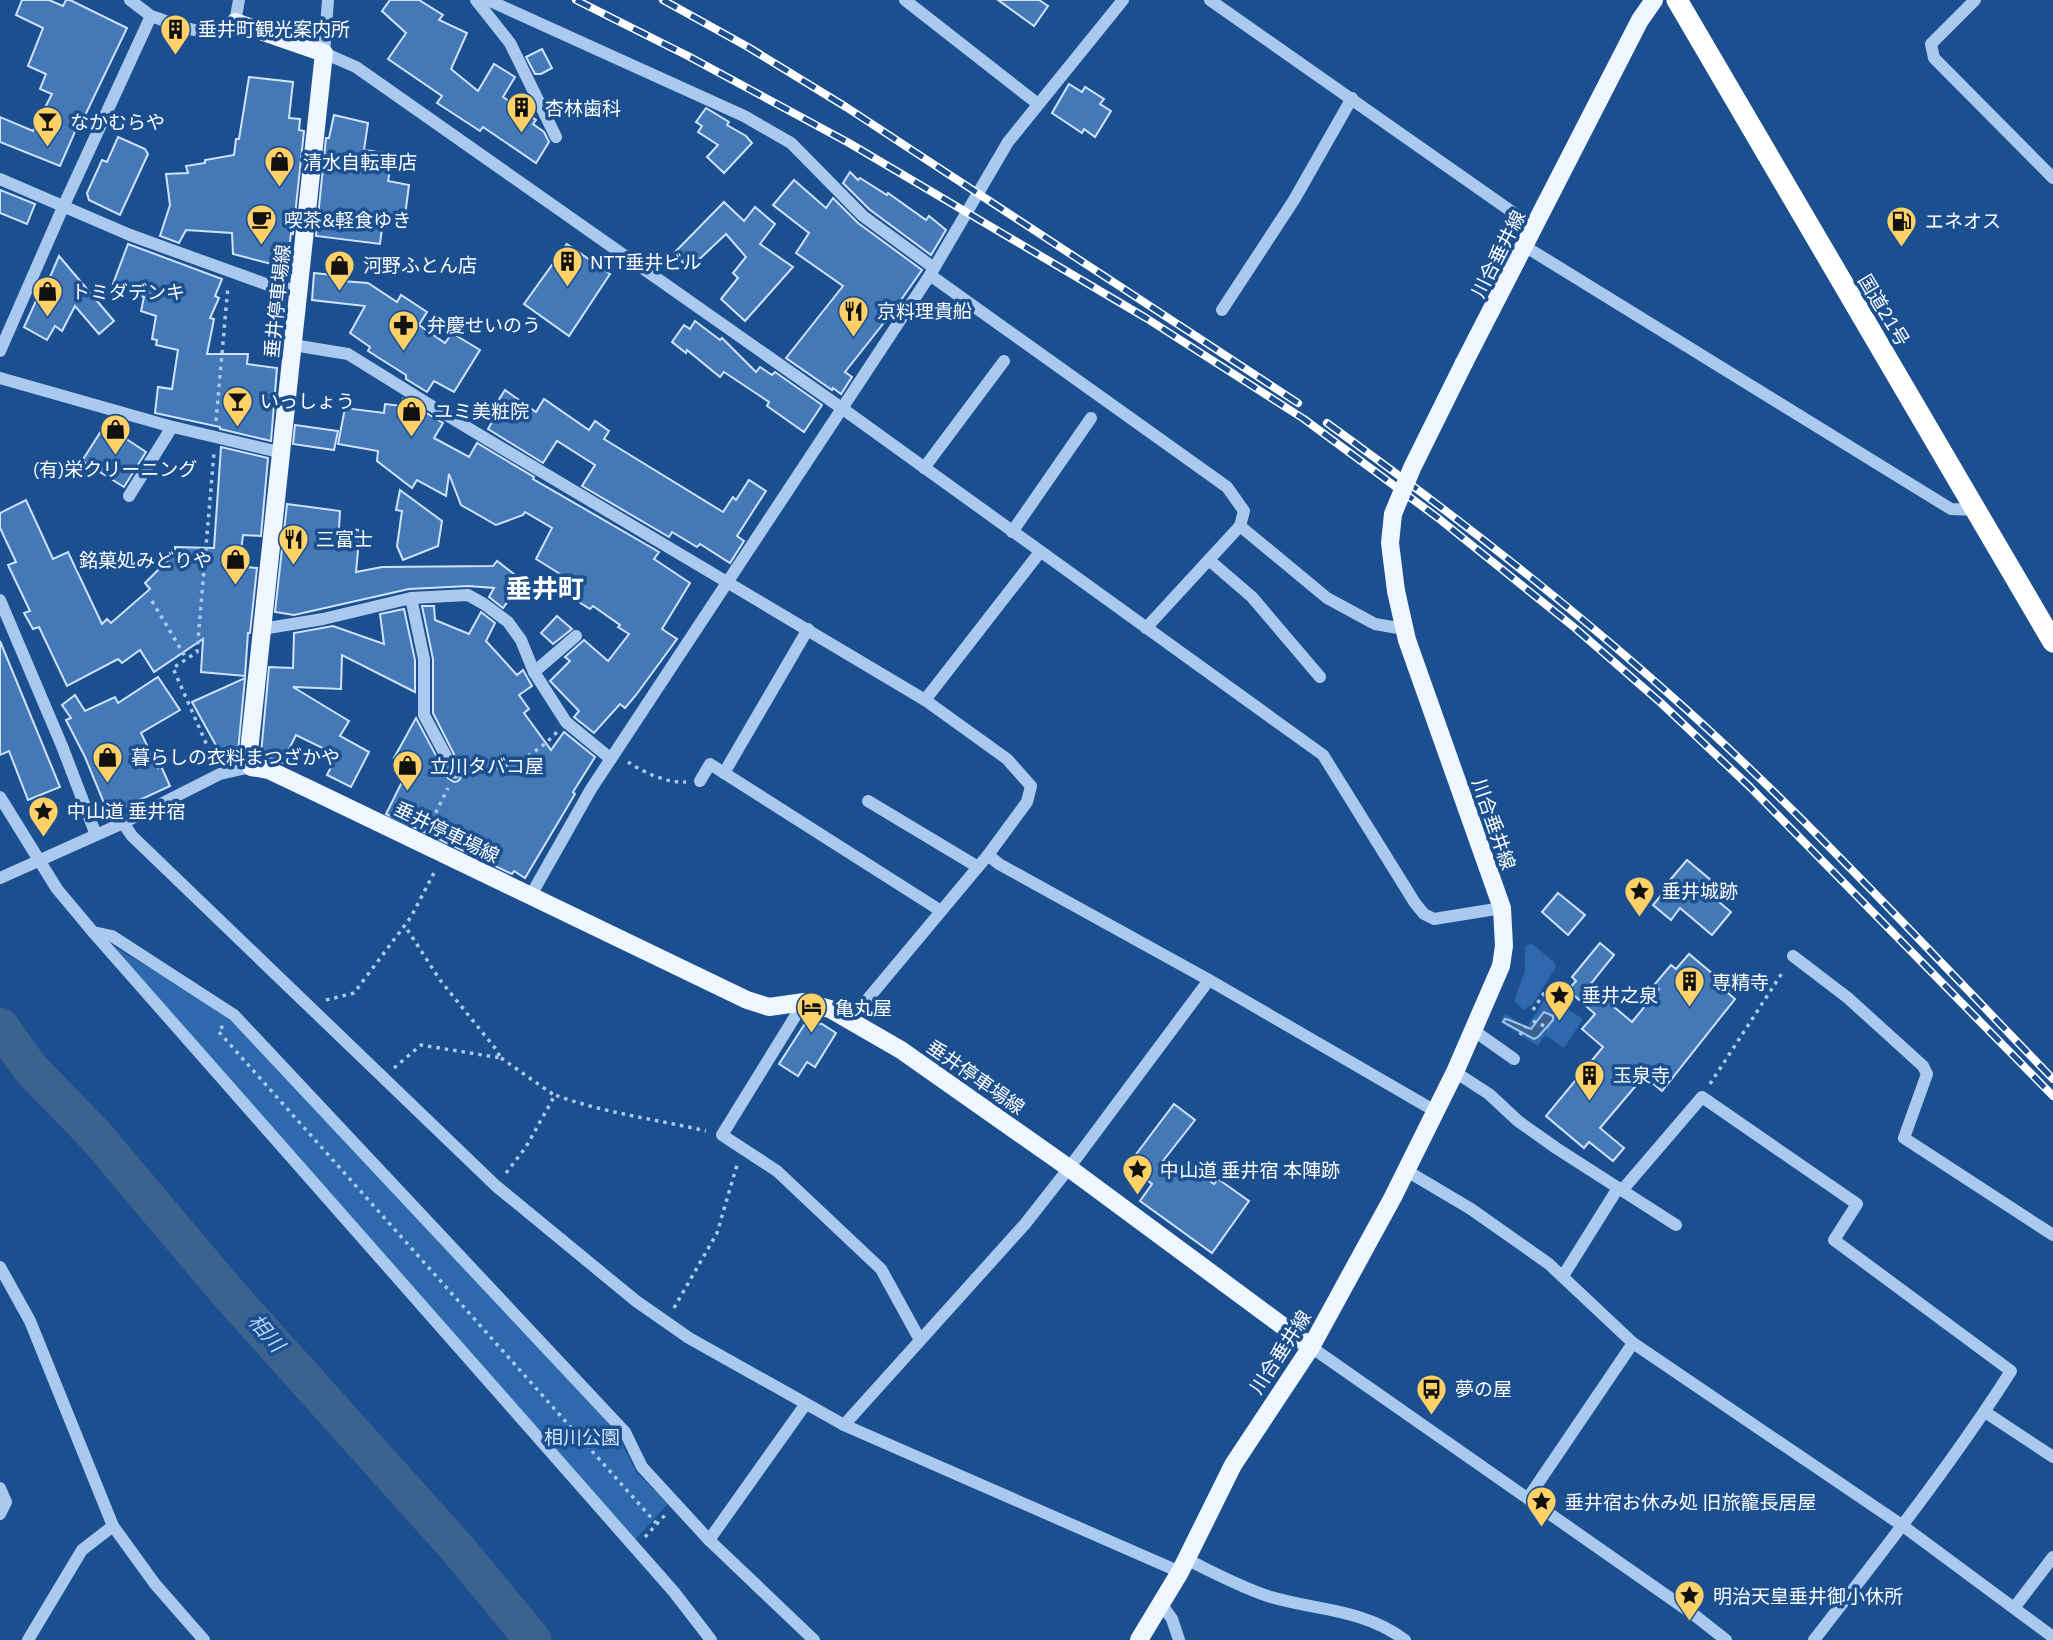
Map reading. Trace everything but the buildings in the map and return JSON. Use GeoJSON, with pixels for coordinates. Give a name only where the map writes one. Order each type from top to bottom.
{"type":"FeatureCollection","features":[{"type":"Feature","properties":{"kind":"highway","name":"国道21号"},"geometry":{"type":"LineString","coordinates":[[1677,0],[2053,642]]}},
{"type":"Feature","properties":{"kind":"main road","name":"川合垂井線"},"geometry":{"type":"LineString","coordinates":[[1139,1640],[1183,1566],[1233,1465],[1311,1347],[1406,1171],[1455,1072],[1501,965],[1504,946],[1502,908],[1405,629],[1396,592],[1390,543],[1393,514],[1412,468],[1464,363],[1640,20],[1654,0]]}},
{"type":"Feature","properties":{"kind":"main road"},"geometry":{"type":"LineString","coordinates":[[235,22],[324,53]]}},
{"type":"Feature","properties":{"kind":"main road","name":"垂井停車場線"},"geometry":{"type":"LineString","coordinates":[[324,53],[249,751],[251,767],[269,770],[747,1000],[769,1007],[804,1003],[830,1009],[851,1019],[901,1050],[1069,1168],[1311,1347]]}},
{"type":"Feature","properties":{"kind":"street"},"geometry":{"type":"LineString","coordinates":[[130,0],[151,16],[202,32],[222,29],[235,22],[239,0]]}},
{"type":"Feature","properties":{"kind":"street"},"geometry":{"type":"LineString","coordinates":[[328,0],[324,53],[356,66],[843,410],[1323,755],[1424,914],[1434,919],[1502,908]]}},
{"type":"Feature","properties":{"kind":"street"},"geometry":{"type":"LineString","coordinates":[[476,0],[510,43],[556,137]]}},
{"type":"Feature","properties":{"kind":"street"},"geometry":{"type":"LineString","coordinates":[[488,0],[744,116],[791,143],[863,216],[932,272],[1227,487],[1244,511],[1240,526],[1146,628]]}},
{"type":"Feature","properties":{"kind":"street"},"geometry":{"type":"LineString","coordinates":[[905,0],[1038,104]]}},
{"type":"Feature","properties":{"kind":"street"},"geometry":{"type":"LineString","coordinates":[[531,895],[591,789],[932,272],[1008,142],[1123,0]]}},
{"type":"Feature","properties":{"kind":"street"},"geometry":{"type":"LineString","coordinates":[[1210,0],[1535,228]]}},
{"type":"Feature","properties":{"kind":"street"},"geometry":{"type":"LineString","coordinates":[[1975,0],[1931,44],[1934,58],[2053,178]]}},
{"type":"Feature","properties":{"kind":"street"},"geometry":{"type":"LineString","coordinates":[[0,351],[151,16]]}},
{"type":"Feature","properties":{"kind":"street"},"geometry":{"type":"LineString","coordinates":[[1222,310],[1294,200],[1352,98]]}},
{"type":"Feature","properties":{"kind":"street"},"geometry":{"type":"LineString","coordinates":[[0,180],[130,235],[274,287],[299,290]]}},
{"type":"Feature","properties":{"kind":"street"},"geometry":{"type":"LineString","coordinates":[[1525,247],[1951,509],[1976,510]]}},
{"type":"Feature","properties":{"kind":"street"},"geometry":{"type":"LineString","coordinates":[[293,345],[348,354],[925,700],[1007,759],[1031,786],[1027,802],[988,855],[851,1019]]}},
{"type":"Feature","properties":{"kind":"street"},"geometry":{"type":"LineString","coordinates":[[924,468],[1004,361]]}},
{"type":"Feature","properties":{"kind":"street"},"geometry":{"type":"LineString","coordinates":[[0,378],[172,427],[282,453]]}},
{"type":"Feature","properties":{"kind":"street"},"geometry":{"type":"LineString","coordinates":[[1012,532],[1091,418]]}},
{"type":"Feature","properties":{"kind":"street"},"geometry":{"type":"LineString","coordinates":[[129,496],[172,427]]}},
{"type":"Feature","properties":{"kind":"street"},"geometry":{"type":"LineString","coordinates":[[1240,526],[1327,598],[1375,624],[1405,629]]}},
{"type":"Feature","properties":{"kind":"street"},"geometry":{"type":"LineString","coordinates":[[925,700],[1040,552]]}},
{"type":"Feature","properties":{"kind":"street"},"geometry":{"type":"LineString","coordinates":[[1209,560],[1252,597],[1320,677]]}},
{"type":"Feature","properties":{"kind":"street"},"geometry":{"type":"LineString","coordinates":[[262,629],[323,619],[411,598],[468,596],[508,622],[521,640],[534,672],[566,722],[613,757]]}},
{"type":"Feature","properties":{"kind":"street"},"geometry":{"type":"LineString","coordinates":[[411,598],[424,659],[425,715],[455,774]]}},
{"type":"Feature","properties":{"kind":"street"},"geometry":{"type":"LineString","coordinates":[[0,600],[62,746],[96,835]]}},
{"type":"Feature","properties":{"kind":"street"},"geometry":{"type":"LineString","coordinates":[[724,773],[808,629]]}},
{"type":"Feature","properties":{"kind":"street"},"geometry":{"type":"LineString","coordinates":[[534,672],[576,636]]}},
{"type":"Feature","properties":{"kind":"street"},"geometry":{"type":"LineString","coordinates":[[700,781],[710,764],[941,911]]}},
{"type":"Feature","properties":{"kind":"street"},"geometry":{"type":"LineString","coordinates":[[0,878],[123,823],[220,774],[251,767]]}},
{"type":"Feature","properties":{"kind":"street"},"geometry":{"type":"LineString","coordinates":[[0,797],[33,862],[674,1592],[711,1640]]}},
{"type":"Feature","properties":{"kind":"street"},"geometry":{"type":"LineString","coordinates":[[869,801],[978,867]]}},
{"type":"Feature","properties":{"kind":"street"},"geometry":{"type":"LineString","coordinates":[[123,823],[132,836],[496,1186],[636,1301],[690,1338],[844,1425],[1183,1566],[1270,1596],[1351,1614],[1385,1626],[1405,1640]]}},
{"type":"Feature","properties":{"kind":"street"},"geometry":{"type":"LineString","coordinates":[[988,855],[999,864],[1209,979],[1435,1111]]}},
{"type":"Feature","properties":{"kind":"street"},"geometry":{"type":"LineString","coordinates":[[93,932],[112,936],[234,1015],[625,1432],[642,1467],[709,1540],[814,1640]]}},
{"type":"Feature","properties":{"kind":"street"},"geometry":{"type":"LineString","coordinates":[[1793,956],[1848,998],[1923,1066],[1927,1074],[1904,1138],[2053,1235]]}},
{"type":"Feature","properties":{"kind":"street"},"geometry":{"type":"LineString","coordinates":[[844,1425],[1024,1224],[1069,1168],[1209,979]]}},
{"type":"Feature","properties":{"kind":"street"},"geometry":{"type":"LineString","coordinates":[[804,1003],[722,1135],[777,1171],[881,1269],[920,1340]]}},
{"type":"Feature","properties":{"kind":"street"},"geometry":{"type":"LineString","coordinates":[[1473,1030],[1514,1059]]}},
{"type":"Feature","properties":{"kind":"street"},"geometry":{"type":"LineString","coordinates":[[1455,1072],[1489,1094],[1518,1121],[1676,1225]]}},
{"type":"Feature","properties":{"kind":"street"},"geometry":{"type":"LineString","coordinates":[[1618,1188],[1624,1188],[1702,1097],[1857,1204],[1834,1240],[2011,1371],[1985,1412],[1903,1526],[1814,1640]]}},
{"type":"Feature","properties":{"kind":"street"},"geometry":{"type":"LineString","coordinates":[[1406,1171],[1471,1209],[1563,1276],[1633,1343],[1903,1526],[2014,1608],[2044,1635]]}},
{"type":"Feature","properties":{"kind":"street"},"geometry":{"type":"LineString","coordinates":[[1563,1276],[1618,1188]]}},
{"type":"Feature","properties":{"kind":"street"},"geometry":{"type":"LineString","coordinates":[[0,1267],[30,1321],[113,1526],[155,1584],[204,1640]]}},
{"type":"Feature","properties":{"kind":"street"},"geometry":{"type":"LineString","coordinates":[[1528,1498],[1633,1343]]}},
{"type":"Feature","properties":{"kind":"street"},"geometry":{"type":"LineString","coordinates":[[1311,1347],[1693,1614],[1726,1640]]}},
{"type":"Feature","properties":{"kind":"street"},"geometry":{"type":"LineString","coordinates":[[709,1540],[805,1405]]}},
{"type":"Feature","properties":{"kind":"street"},"geometry":{"type":"LineString","coordinates":[[1985,1412],[2053,1457]]}},
{"type":"Feature","properties":{"kind":"street"},"geometry":{"type":"LineString","coordinates":[[0,1488],[6,1502],[0,1514]]}},
{"type":"Feature","properties":{"kind":"street"},"geometry":{"type":"LineString","coordinates":[[28,1640],[82,1550],[113,1526]]}},
{"type":"Feature","properties":{"kind":"street"},"geometry":{"type":"LineString","coordinates":[[2014,1608],[2053,1558]]}},
{"type":"Feature","properties":{"kind":"street"},"geometry":{"type":"LineString","coordinates":[[1162,1605],[1172,1619],[1179,1640]]}},
{"type":"Feature","properties":{"kind":"path"},"geometry":{"type":"LineString","coordinates":[[220,774],[173,668],[197,652],[229,271]]}},
{"type":"Feature","properties":{"kind":"path"},"geometry":{"type":"LineString","coordinates":[[152,601],[186,657]]}},
{"type":"Feature","properties":{"kind":"path"},"geometry":{"type":"LineString","coordinates":[[421,842],[455,774],[493,770],[525,760],[552,738],[566,722]]}},
{"type":"Feature","properties":{"kind":"path"},"geometry":{"type":"LineString","coordinates":[[613,757],[674,783],[700,781]]}},
{"type":"Feature","properties":{"kind":"path"},"geometry":{"type":"LineString","coordinates":[[306,1004],[354,993],[405,926],[444,853]]}},
{"type":"Feature","properties":{"kind":"path"},"geometry":{"type":"LineString","coordinates":[[405,926],[440,980],[501,1059]]}},
{"type":"Feature","properties":{"kind":"path"},"geometry":{"type":"LineString","coordinates":[[1702,1097],[1793,956]]}},
{"type":"Feature","properties":{"kind":"path"},"geometry":{"type":"LineString","coordinates":[[1533,1010],[1546,990],[1555,997]]}},
{"type":"Feature","properties":{"kind":"path"},"geometry":{"type":"LineString","coordinates":[[1533,1021],[1549,1028]]}},
{"type":"Feature","properties":{"kind":"path"},"geometry":{"type":"LineString","coordinates":[[1520,1035],[1526,1026]]}},
{"type":"Feature","properties":{"kind":"path"},"geometry":{"type":"LineString","coordinates":[[218,1031],[656,1523]]}},
{"type":"Feature","properties":{"kind":"path"},"geometry":{"type":"LineString","coordinates":[[383,1078],[421,1045],[501,1059],[555,1096],[590,1108],[652,1118],[722,1135]]}},
{"type":"Feature","properties":{"kind":"path"},"geometry":{"type":"LineString","coordinates":[[496,1186],[526,1147],[555,1096]]}},
{"type":"Feature","properties":{"kind":"path"},"geometry":{"type":"LineString","coordinates":[[666,1322],[717,1233],[742,1148]]}},
{"type":"Feature","properties":{"kind":"green space"},"geometry":{"type":"Polygon","coordinates":[[[1532,944],[1554,962],[1556,967],[1533,1004],[1524,1010],[1515,1002],[1525,971],[1525,948],[1532,944]]]}},
{"type":"Feature","properties":{"kind":"green space","name":"相川公園"},"geometry":{"type":"Polygon","coordinates":[[[113,946],[236,1020],[615,1429],[636,1472],[668,1504],[634,1541],[113,946]]]}},
{"type":"Feature","properties":{"kind":"green space"},"geometry":{"type":"Polygon","coordinates":[[[1547,996],[1583,1019],[1564,1048],[1545,1035],[1538,1046],[1500,1022],[1505,1014],[1527,1027],[1547,996]]]}},
{"type":"Feature","properties":{"kind":"shaded area"},"geometry":{"type":"Polygon","coordinates":[[[1544,1012],[1553,1016],[1553,1020],[1534,1039],[1503,1022],[1505,1019],[1509,1020],[1531,1029],[1544,1012]]]}},
{"type":"Feature","properties":{"kind":"waterway","name":"相川"},"geometry":{"type":"LineString","coordinates":[[0,1026],[30,1068],[95,1135],[229,1294],[457,1548],[533,1640]]}},
{"type":"Feature","properties":{"kind":"railway"},"geometry":{"type":"LineString","coordinates":[[576,0],[688,56],[849,143],[1146,318],[1304,419],[1438,518],[1575,628],[1661,703],[1750,787],[2053,1096]]}},
{"type":"Feature","properties":{"kind":"railway"},"geometry":{"type":"LineString","coordinates":[[663,0],[748,47],[846,107],[1298,403]]}},
{"type":"Feature","properties":{"kind":"railway"},"geometry":{"type":"LineString","coordinates":[[1327,423],[1511,562],[1600,634],[1687,710],[1827,845],[2053,1079]]}},
{"type":"Feature","properties":{"kind":"place","name":"垂井町観光案内所"},"geometry":{"type":"Point","coordinates":[175,56]}},
{"type":"Feature","properties":{"kind":"place","name":"杏林歯科"},"geometry":{"type":"Point","coordinates":[522,135]}},
{"type":"Feature","properties":{"kind":"place","name":"なかむらや"},"geometry":{"type":"Point","coordinates":[47,149]}},
{"type":"Feature","properties":{"kind":"place","name":"清水自転車店"},"geometry":{"type":"Point","coordinates":[280,189]}},
{"type":"Feature","properties":{"kind":"place","name":"喫茶&軽食ゆき"},"geometry":{"type":"Point","coordinates":[261,247]}},
{"type":"Feature","properties":{"kind":"place","name":"エネオス"},"geometry":{"type":"Point","coordinates":[1902,248]}},
{"type":"Feature","properties":{"kind":"place","name":"NTT垂井ビル"},"geometry":{"type":"Point","coordinates":[567,289]}},
{"type":"Feature","properties":{"kind":"place","name":"河野ふとん店"},"geometry":{"type":"Point","coordinates":[340,292]}},
{"type":"Feature","properties":{"kind":"place","name":"トミダデンキ"},"geometry":{"type":"Point","coordinates":[48,319]}},
{"type":"Feature","properties":{"kind":"place","name":"京料理貴船"},"geometry":{"type":"Point","coordinates":[854,338]}},
{"type":"Feature","properties":{"kind":"place","name":"弁慶せいのう"},"geometry":{"type":"Point","coordinates":[404,352]}},
{"type":"Feature","properties":{"kind":"place","name":"いっしょう"},"geometry":{"type":"Point","coordinates":[237,428]}},
{"type":"Feature","properties":{"kind":"place","name":"ユミ美粧院"},"geometry":{"type":"Point","coordinates":[411,438]}},
{"type":"Feature","properties":{"kind":"place","name":"(有)栄クリーニング"},"geometry":{"type":"Point","coordinates":[115,457]}},
{"type":"Feature","properties":{"kind":"place","name":"三富士"},"geometry":{"type":"Point","coordinates":[293,566]}},
{"type":"Feature","properties":{"kind":"place","name":"銘菓処みどりや"},"geometry":{"type":"Point","coordinates":[235,587]}},
{"type":"Feature","properties":{"kind":"place","name":"暮らしの衣料まつざかや"},"geometry":{"type":"Point","coordinates":[108,784]}},
{"type":"Feature","properties":{"kind":"place","name":"立川タバコ屋"},"geometry":{"type":"Point","coordinates":[407,793]}},
{"type":"Feature","properties":{"kind":"place","name":"中山道 垂井宿"},"geometry":{"type":"Point","coordinates":[44,838]}},
{"type":"Feature","properties":{"kind":"place","name":"垂井城跡"},"geometry":{"type":"Point","coordinates":[1639,918]}},
{"type":"Feature","properties":{"kind":"place","name":"専精寺"},"geometry":{"type":"Point","coordinates":[1689,1009]}},
{"type":"Feature","properties":{"kind":"place","name":"垂井之泉"},"geometry":{"type":"Point","coordinates":[1559,1022]}},
{"type":"Feature","properties":{"kind":"place","name":"亀丸屋"},"geometry":{"type":"Point","coordinates":[812,1035]}},
{"type":"Feature","properties":{"kind":"place","name":"玉泉寺"},"geometry":{"type":"Point","coordinates":[1590,1102]}},
{"type":"Feature","properties":{"kind":"place","name":"中山道 垂井宿 本陣跡"},"geometry":{"type":"Point","coordinates":[1137,1197]}},
{"type":"Feature","properties":{"kind":"place","name":"夢の屋"},"geometry":{"type":"Point","coordinates":[1432,1416]}},
{"type":"Feature","properties":{"kind":"place","name":"垂井宿お休み処 旧旅籠長居屋"},"geometry":{"type":"Point","coordinates":[1542,1529]}},
{"type":"Feature","properties":{"kind":"place","name":"明治天皇垂井御小休所"},"geometry":{"type":"Point","coordinates":[1690,1623]}},
{"type":"Feature","properties":{"kind":"district","name":"垂井町"},"geometry":{"type":"Point","coordinates":[545,589]}}]}
